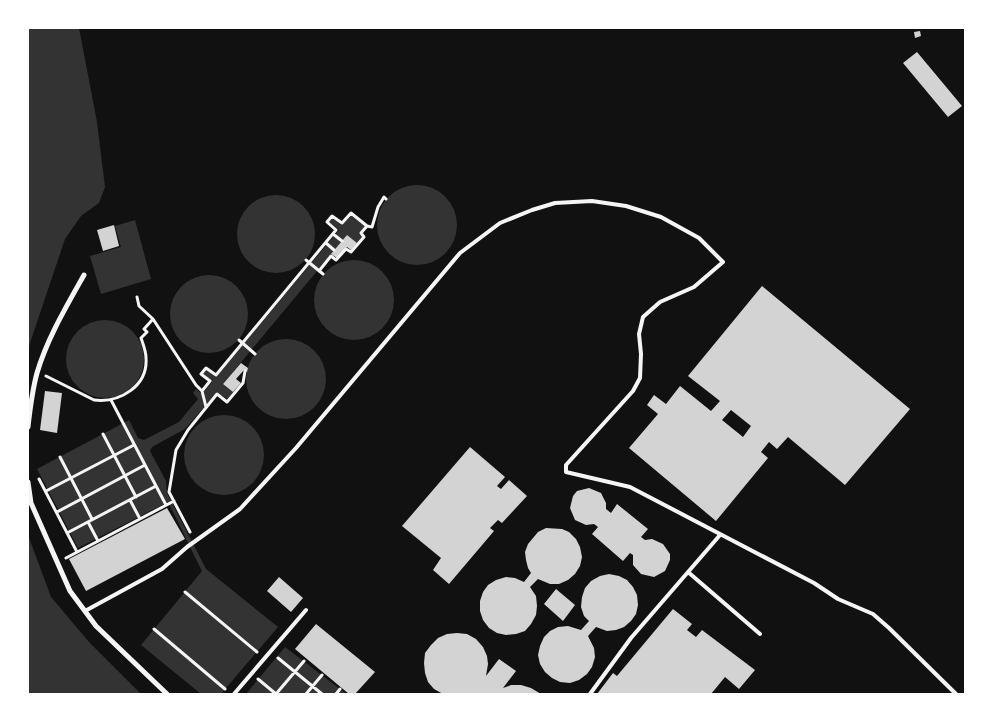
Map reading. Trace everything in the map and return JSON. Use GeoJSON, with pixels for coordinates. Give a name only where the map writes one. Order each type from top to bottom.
{"type":"FeatureCollection","features":[{"type":"Feature","properties":{"kind":"street"},"geometry":{"type":"LineString","coordinates":[[28,427],[30,402],[38,372],[59,320],[84,275]]}},
{"type":"Feature","properties":{"kind":"street"},"geometry":{"type":"LineString","coordinates":[[28,482],[31,503],[70,591],[84,612],[117,648],[167,694]]}},
{"type":"Feature","properties":{"kind":"lane"},"geometry":{"type":"LineString","coordinates":[[84,612],[162,569],[187,547],[240,509],[296,448],[460,253],[500,223],[532,210],[555,203],[592,201],[626,206],[661,218],[698,238],[723,262],[694,287],[660,302],[643,317],[639,334],[641,354],[640,378],[633,391],[566,465],[566,472],[630,487],[814,583],[838,599],[873,614],[956,694]]}},
{"type":"Feature","properties":{"kind":"lane"},"geometry":{"type":"LineString","coordinates":[[590,694],[631,638],[720,535]]}},
{"type":"Feature","properties":{"kind":"lane"},"geometry":{"type":"LineString","coordinates":[[688,572],[760,634]]}},
{"type":"Feature","properties":{"kind":"lane"},"geometry":{"type":"LineString","coordinates":[[234,694],[306,610]]}},
{"type":"Feature","properties":{"kind":"path"},"geometry":{"type":"LineString","coordinates":[[319,270],[331,256],[336,260],[346,249],[351,252],[364,237],[361,233],[367,226],[372,226],[378,206],[384,197],[386,199]]}},
{"type":"Feature","properties":{"kind":"path"},"geometry":{"type":"LineString","coordinates":[[202,391],[210,381],[201,374],[206,368],[216,375],[307,261],[336,230],[327,222],[332,216],[342,224],[351,213],[367,226]]}},
{"type":"Feature","properties":{"kind":"path"},"geometry":{"type":"LineString","coordinates":[[333,234],[342,242]]}},
{"type":"Feature","properties":{"kind":"path"},"geometry":{"type":"LineString","coordinates":[[326,242],[334,250]]}},
{"type":"Feature","properties":{"kind":"path"},"geometry":{"type":"LineString","coordinates":[[307,261],[323,274]]}},
{"type":"Feature","properties":{"kind":"path"},"geometry":{"type":"LineString","coordinates":[[137,297],[139,306],[153,319],[196,385],[202,391],[206,407]]}},
{"type":"Feature","properties":{"kind":"path"},"geometry":{"type":"LineString","coordinates":[[38,372],[88,398],[103,401],[120,398],[130,392],[143,376],[146,357],[141,338],[147,332],[144,329],[153,319]]}},
{"type":"Feature","properties":{"kind":"path"},"geometry":{"type":"LineString","coordinates":[[239,340],[254,352]]}},
{"type":"Feature","properties":{"kind":"path"},"geometry":{"type":"LineString","coordinates":[[194,542],[169,492],[176,450],[188,430],[217,394],[227,402],[243,383],[245,371]]}},
{"type":"Feature","properties":{"kind":"path"},"geometry":{"type":"LineString","coordinates":[[110,400],[166,505]]}},
{"type":"Feature","properties":{"kind":"path"},"geometry":{"type":"LineString","coordinates":[[103,434],[136,497]]}},
{"type":"Feature","properties":{"kind":"path"},"geometry":{"type":"LineString","coordinates":[[46,491],[134,445]]}},
{"type":"Feature","properties":{"kind":"path"},"geometry":{"type":"LineString","coordinates":[[60,457],[92,520]]}},
{"type":"Feature","properties":{"kind":"path"},"geometry":{"type":"LineString","coordinates":[[56,512],[145,465]]}},
{"type":"Feature","properties":{"kind":"path"},"geometry":{"type":"LineString","coordinates":[[39,479],[77,552]]}},
{"type":"Feature","properties":{"kind":"path"},"geometry":{"type":"LineString","coordinates":[[67,532],[156,486]]}},
{"type":"Feature","properties":{"kind":"path"},"geometry":{"type":"LineString","coordinates":[[130,500],[140,518]]}},
{"type":"Feature","properties":{"kind":"path"},"geometry":{"type":"LineString","coordinates":[[57,562],[174,501]]}},
{"type":"Feature","properties":{"kind":"path"},"geometry":{"type":"LineString","coordinates":[[88,522],[98,541]]}},
{"type":"Feature","properties":{"kind":"path"},"geometry":{"type":"LineString","coordinates":[[185,592],[257,652]]}},
{"type":"Feature","properties":{"kind":"path"},"geometry":{"type":"LineString","coordinates":[[154,629],[225,690]]}},
{"type":"Feature","properties":{"kind":"path"},"geometry":{"type":"LineString","coordinates":[[276,657],[322,694]]}},
{"type":"Feature","properties":{"kind":"path"},"geometry":{"type":"LineString","coordinates":[[258,679],[276,694],[304,661]]}},
{"type":"Feature","properties":{"kind":"path"},"geometry":{"type":"LineString","coordinates":[[306,694],[322,675]]}},
{"type":"Feature","properties":{"kind":"path"},"geometry":{"type":"LineString","coordinates":[[336,694],[340,689]]}},
{"type":"Feature","properties":{"kind":"shaded area"},"geometry":{"type":"Polygon","coordinates":[[[28,28],[79,28],[97,122],[105,187],[99,203],[81,216],[65,239],[28,349],[28,28]]]}},
{"type":"Feature","properties":{"kind":"shaded area"},"geometry":{"type":"Polygon","coordinates":[[[417,185],[432,188],[445,197],[454,210],[457,225],[454,240],[445,253],[432,262],[417,265],[402,262],[389,253],[380,240],[377,225],[380,210],[389,197],[402,188],[417,185]]]}},
{"type":"Feature","properties":{"kind":"shaded area"},"geometry":{"type":"Polygon","coordinates":[[[276,195],[291,198],[304,206],[312,219],[315,234],[312,249],[304,262],[291,270],[276,273],[261,270],[248,262],[240,249],[237,234],[240,219],[248,206],[261,198],[276,195]]]}},
{"type":"Feature","properties":{"kind":"shaded area"},"geometry":{"type":"Polygon","coordinates":[[[351,214],[365,226],[359,233],[363,236],[357,243],[347,235],[223,384],[233,392],[227,399],[217,392],[185,429],[152,447],[150,451],[166,481],[167,493],[206,569],[278,627],[221,694],[201,694],[141,645],[202,571],[168,502],[78,548],[37,469],[129,420],[138,438],[144,440],[179,422],[198,399],[193,393],[196,389],[202,394],[212,382],[203,373],[206,369],[216,377],[339,230],[329,222],[332,218],[342,225],[351,214]]]}},
{"type":"Feature","properties":{"kind":"shaded area"},"geometry":{"type":"Polygon","coordinates":[[[135,220],[151,279],[101,294],[90,256],[121,247],[115,226],[135,220]]]}},
{"type":"Feature","properties":{"kind":"shaded area"},"geometry":{"type":"Polygon","coordinates":[[[354,260],[369,263],[382,272],[391,285],[394,300],[391,315],[382,328],[369,337],[354,340],[339,337],[326,328],[317,315],[314,300],[317,285],[326,272],[339,263],[354,260]]]}},
{"type":"Feature","properties":{"kind":"shaded area"},"geometry":{"type":"Polygon","coordinates":[[[209,275],[224,278],[237,286],[245,299],[248,314],[245,329],[237,342],[224,350],[209,353],[194,350],[181,342],[173,329],[170,314],[173,299],[181,286],[194,278],[209,275]]]}},
{"type":"Feature","properties":{"kind":"shaded area"},"geometry":{"type":"Polygon","coordinates":[[[105,320],[120,323],[133,331],[141,344],[144,359],[141,374],[133,387],[120,395],[105,398],[90,395],[77,387],[69,374],[66,359],[69,344],[77,331],[90,323],[105,320]]]}},
{"type":"Feature","properties":{"kind":"shaded area"},"geometry":{"type":"Polygon","coordinates":[[[286,339],[301,342],[314,351],[323,364],[326,379],[323,394],[314,407],[301,416],[286,419],[271,416],[258,407],[249,394],[246,379],[249,364],[258,351],[271,342],[286,339]]]}},
{"type":"Feature","properties":{"kind":"shaded area"},"geometry":{"type":"Polygon","coordinates":[[[224,415],[239,418],[252,427],[261,440],[264,455],[261,470],[252,483],[239,492],[224,495],[209,492],[196,483],[187,470],[184,455],[187,440],[196,427],[209,418],[224,415]]]}},
{"type":"Feature","properties":{"kind":"shaded area"},"geometry":{"type":"Polygon","coordinates":[[[28,535],[51,597],[89,642],[141,694],[28,694],[28,535]]]}},
{"type":"Feature","properties":{"kind":"shaded area"},"geometry":{"type":"Polygon","coordinates":[[[285,647],[340,689],[346,694],[246,694],[285,647]]]}},
{"type":"Feature","properties":{"kind":"building"},"geometry":{"type":"Polygon","coordinates":[[[920,31],[921,36],[915,38],[914,32],[920,31]]]}},
{"type":"Feature","properties":{"kind":"building"},"geometry":{"type":"Polygon","coordinates":[[[917,52],[962,106],[948,117],[903,63],[917,52]]]}},
{"type":"Feature","properties":{"kind":"building"},"geometry":{"type":"Polygon","coordinates":[[[114,225],[119,246],[103,251],[97,230],[114,225]]]}},
{"type":"Feature","properties":{"kind":"building"},"geometry":{"type":"Polygon","coordinates":[[[347,235],[357,243],[351,250],[347,247],[337,258],[331,254],[347,235]]]}},
{"type":"Feature","properties":{"kind":"building"},"geometry":{"type":"Polygon","coordinates":[[[762,286],[910,409],[845,485],[788,437],[777,449],[769,442],[761,452],[768,458],[716,521],[629,448],[658,414],[647,405],[654,395],[666,404],[680,386],[711,411],[720,401],[688,376],[762,286]],[[731,410],[722,420],[743,437],[751,426],[731,410]]]}},
{"type":"Feature","properties":{"kind":"building"},"geometry":{"type":"Polygon","coordinates":[[[241,363],[248,368],[247,372],[244,370],[236,379],[241,383],[233,392],[223,384],[241,363]]]}},
{"type":"Feature","properties":{"kind":"building"},"geometry":{"type":"Polygon","coordinates":[[[45,391],[62,393],[57,433],[40,430],[45,391]]]}},
{"type":"Feature","properties":{"kind":"building"},"geometry":{"type":"Polygon","coordinates":[[[470,447],[505,477],[497,486],[501,489],[509,480],[527,496],[502,523],[498,520],[490,528],[494,531],[449,584],[433,570],[441,558],[402,526],[470,447]]]}},
{"type":"Feature","properties":{"kind":"building"},"geometry":{"type":"Polygon","coordinates":[[[589,488],[601,493],[606,503],[606,509],[611,513],[617,504],[648,529],[641,537],[645,540],[652,539],[663,544],[670,554],[670,560],[665,571],[654,577],[641,574],[633,565],[633,555],[630,553],[623,561],[592,534],[598,527],[594,524],[586,525],[575,520],[570,508],[573,496],[577,491],[589,488]]]}},
{"type":"Feature","properties":{"kind":"building"},"geometry":{"type":"Polygon","coordinates":[[[167,508],[185,539],[86,591],[69,559],[167,508]]]}},
{"type":"Feature","properties":{"kind":"building"},"geometry":{"type":"Polygon","coordinates":[[[546,528],[562,529],[569,532],[576,539],[582,557],[580,566],[568,580],[559,584],[550,584],[538,579],[530,587],[536,596],[537,606],[536,615],[531,624],[525,631],[516,634],[506,635],[497,633],[489,628],[483,620],[480,611],[480,601],[483,592],[488,585],[506,577],[524,582],[531,573],[528,568],[525,552],[528,544],[538,532],[546,528]]]}},
{"type":"Feature","properties":{"kind":"building"},"geometry":{"type":"Polygon","coordinates":[[[609,574],[627,580],[633,587],[637,595],[638,605],[636,614],[624,627],[607,631],[596,627],[588,636],[594,648],[595,657],[592,667],[587,674],[579,680],[570,683],[560,682],[552,678],[540,664],[538,655],[544,637],[558,627],[568,626],[581,630],[589,621],[584,616],[581,607],[585,588],[591,581],[609,574]]]}},
{"type":"Feature","properties":{"kind":"building"},"geometry":{"type":"Polygon","coordinates":[[[279,577],[303,598],[291,612],[267,591],[279,577]]]}},
{"type":"Feature","properties":{"kind":"building"},"geometry":{"type":"Polygon","coordinates":[[[556,589],[575,605],[563,621],[544,604],[556,589]]]}},
{"type":"Feature","properties":{"kind":"building"},"geometry":{"type":"Polygon","coordinates":[[[673,609],[692,624],[687,630],[696,637],[702,630],[755,670],[739,689],[725,677],[711,694],[597,694],[613,673],[617,676],[673,609]]]}},
{"type":"Feature","properties":{"kind":"building"},"geometry":{"type":"Polygon","coordinates":[[[316,624],[375,672],[355,694],[349,694],[295,649],[316,624]]]}},
{"type":"Feature","properties":{"kind":"building"},"geometry":{"type":"Polygon","coordinates":[[[447,634],[467,634],[476,639],[483,647],[488,664],[486,676],[499,659],[516,671],[503,688],[511,685],[521,685],[541,694],[443,694],[434,689],[428,682],[425,673],[425,653],[438,638],[447,634]]]}}]}
